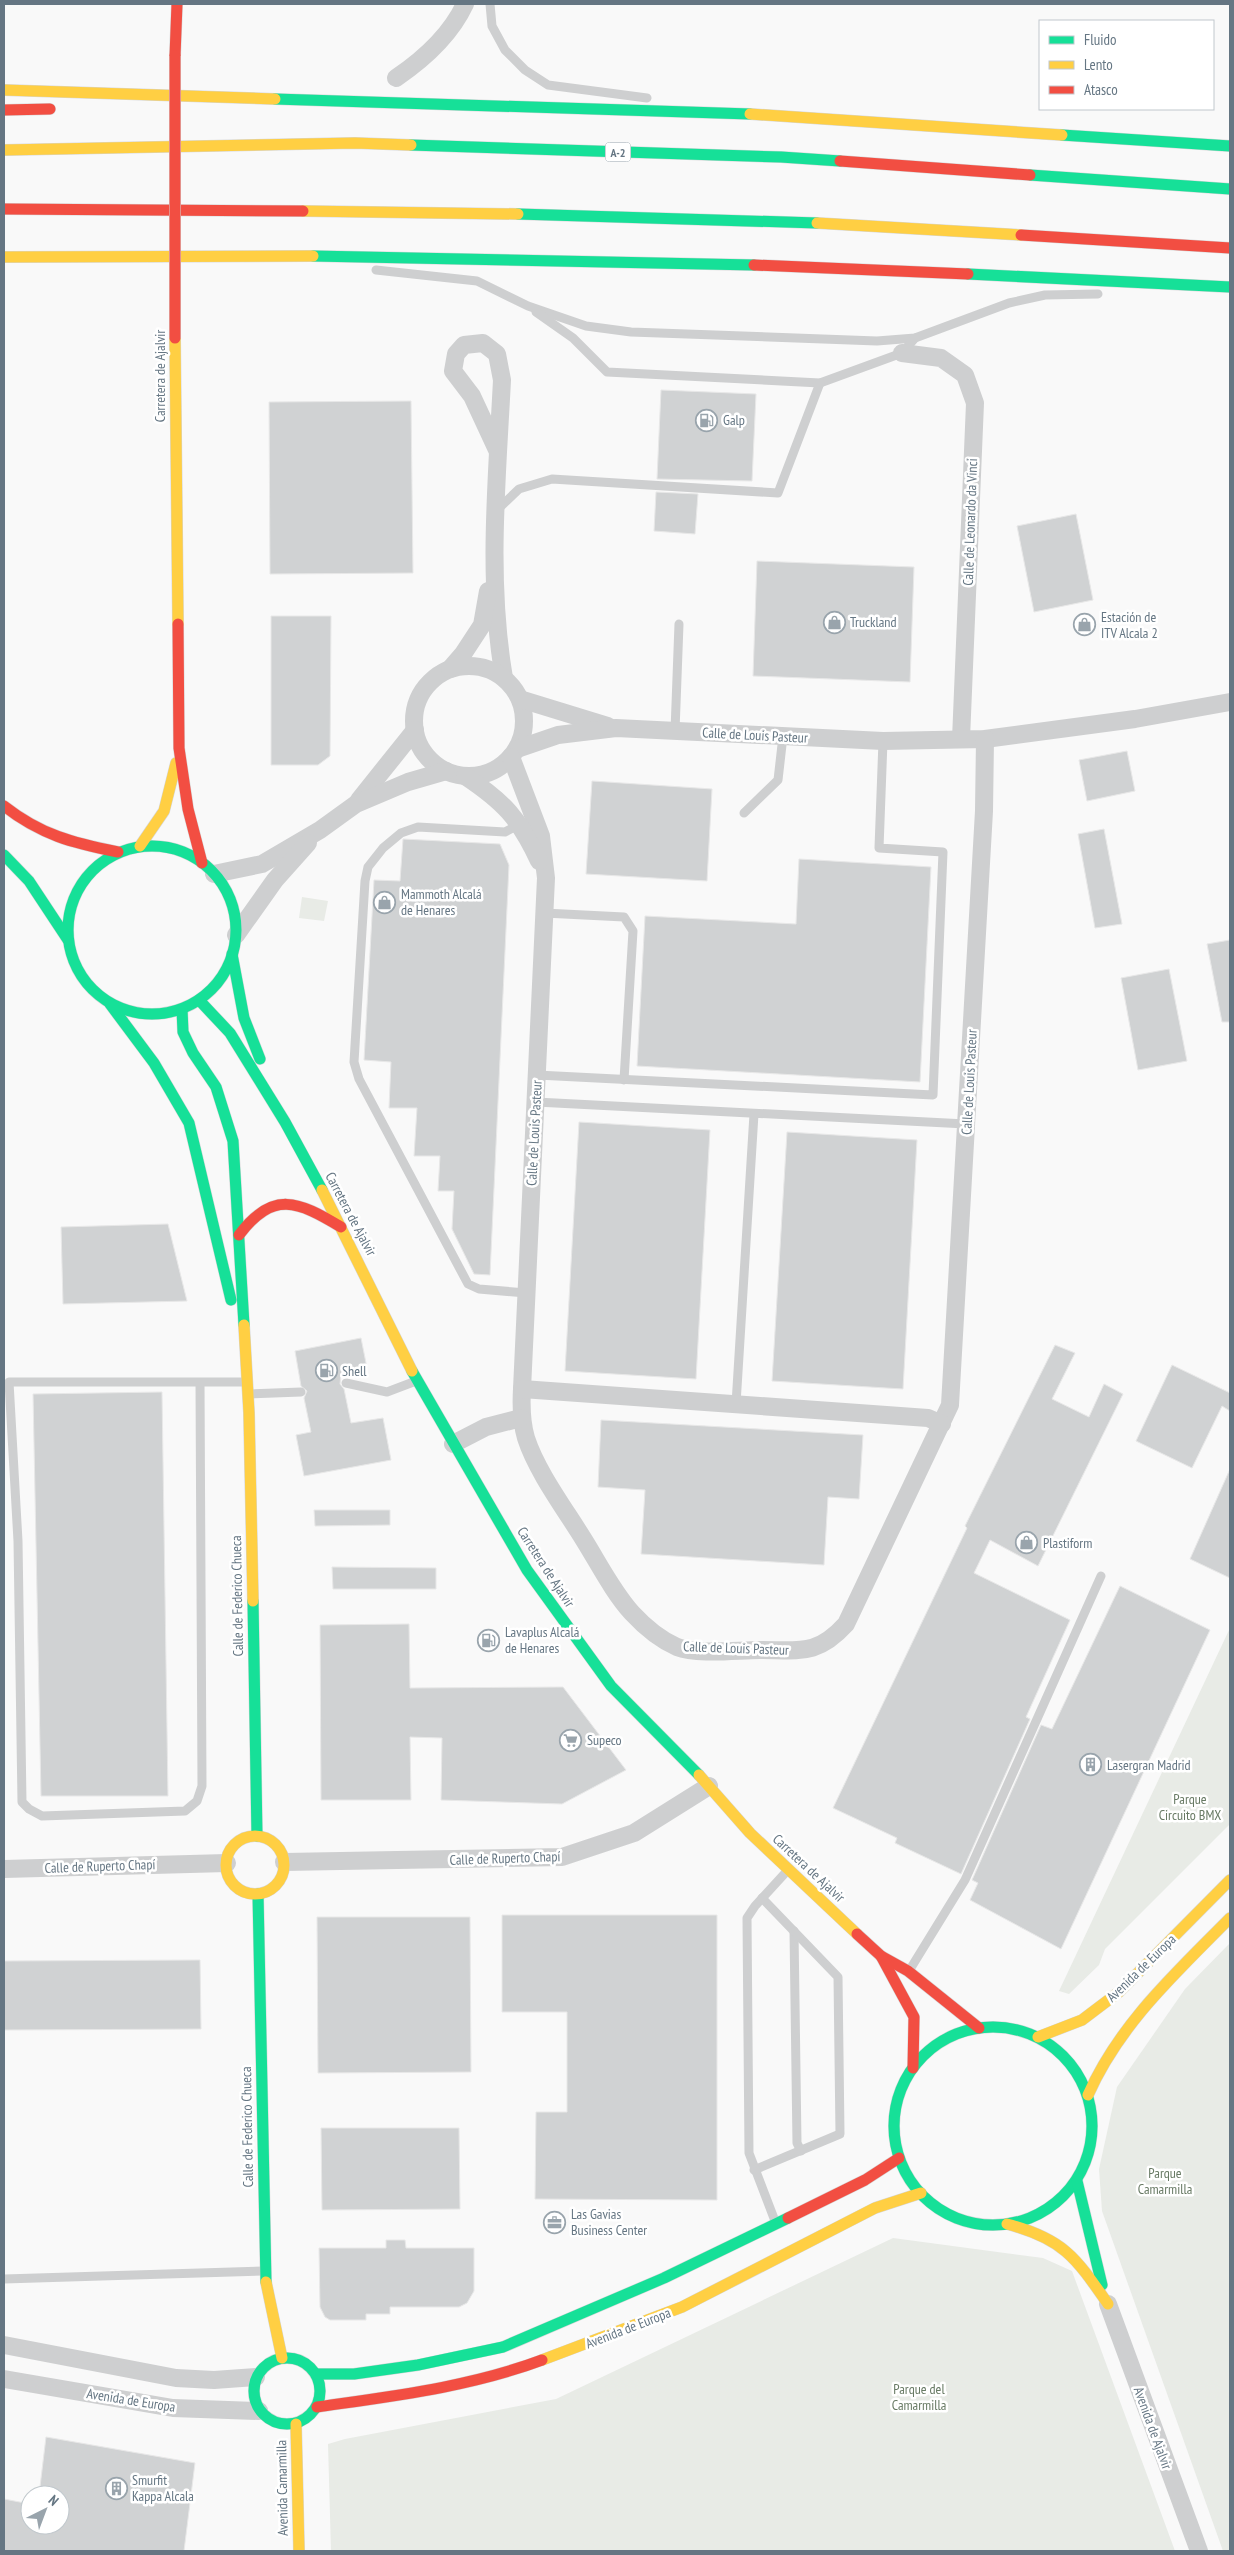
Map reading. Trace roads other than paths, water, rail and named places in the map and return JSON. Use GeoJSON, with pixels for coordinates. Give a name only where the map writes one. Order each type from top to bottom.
{"type":"FeatureCollection","features":[{"type":"Feature","properties":{"kind":"main road","name":"Carretera de Ajalvir"},"geometry":{"type":"LineString","coordinates":[[177,4],[175,56],[174,338],[179,748],[188,809],[208,868]]}},
{"type":"Feature","properties":{"kind":"main road"},"geometry":{"type":"LineString","coordinates":[[4,90],[774,115],[1153,139],[1230,146]]}},
{"type":"Feature","properties":{"kind":"main road"},"geometry":{"type":"LineString","coordinates":[[152,107],[359,102]]}},
{"type":"Feature","properties":{"kind":"main road"},"geometry":{"type":"LineString","coordinates":[[4,110],[63,109]]}},
{"type":"Feature","properties":{"kind":"main road"},"geometry":{"type":"LineString","coordinates":[[1153,139],[1211,133]]}},
{"type":"Feature","properties":{"kind":"main road","name":"A-2"},"geometry":{"type":"LineString","coordinates":[[4,150],[355,143],[424,145],[781,157],[1230,189]]}},
{"type":"Feature","properties":{"kind":"main road"},"geometry":{"type":"LineString","coordinates":[[4,209],[368,211],[774,220],[1230,248]]}},
{"type":"Feature","properties":{"kind":"main road"},"geometry":{"type":"LineString","coordinates":[[4,257],[242,256],[780,265],[1230,288]]}},
{"type":"Feature","properties":{"kind":"main road","name":"Carretera de Ajalvir"},"geometry":{"type":"LineString","coordinates":[[140,846],[164,811],[179,748]]}},
{"type":"Feature","properties":{"kind":"main road"},"geometry":{"type":"LineString","coordinates":[[4,806],[24,823],[61,841],[118,852]]}},
{"type":"Feature","properties":{"kind":"main road"},"geometry":{"type":"LineString","coordinates":[[110,1004],[133,1012],[158,1014],[182,1009],[199,1000],[220,980],[232,954],[236,935],[234,913],[227,892],[208,868],[183,852],[162,846],[140,846],[118,852],[95,867],[78,888],[69,913],[68,940],[75,965],[90,987],[110,1004],[154,1063],[189,1123],[245,1356]]}},
{"type":"Feature","properties":{"kind":"main road"},"geometry":{"type":"LineString","coordinates":[[4,855],[29,881],[68,940]]}},
{"type":"Feature","properties":{"kind":"main road","name":"Carretera de Ajalvir"},"geometry":{"type":"LineString","coordinates":[[232,954],[244,1018],[285,1122]]}},
{"type":"Feature","properties":{"kind":"main road","name":"Carretera de Ajalvir"},"geometry":{"type":"LineString","coordinates":[[199,1000],[230,1033],[285,1122],[343,1228],[417,1381],[527,1570],[611,1686],[709,1786],[750,1833],[881,1956],[908,1971],[979,2028]]}},
{"type":"Feature","properties":{"kind":"main road"},"geometry":{"type":"LineString","coordinates":[[182,1009],[183,1032],[193,1053],[216,1087],[233,1140],[245,1356]]}},
{"type":"Feature","properties":{"kind":"main road"},"geometry":{"type":"LineString","coordinates":[[239,1234],[259,1212],[278,1204],[296,1204],[315,1211],[343,1228]]}},
{"type":"Feature","properties":{"kind":"main road","name":"Calle de Federico Chueca"},"geometry":{"type":"LineString","coordinates":[[245,1356],[248,1382],[257,1836]]}},
{"type":"Feature","properties":{"kind":"main road"},"geometry":{"type":"LineString","coordinates":[[257,1836],[268,1839],[275,1844],[280,1850],[284,1862],[282,1877],[277,1885],[270,1890],[258,1894],[242,1891],[234,1885],[229,1877],[227,1863],[230,1850],[236,1843],[243,1838],[257,1836]]}},
{"type":"Feature","properties":{"kind":"main road","name":"Avenida de Europa"},"geometry":{"type":"LineString","coordinates":[[1038,2037],[1082,2020],[1119,1992],[1230,1880]]}},
{"type":"Feature","properties":{"kind":"main road","name":"Calle de Federico Chueca"},"geometry":{"type":"LineString","coordinates":[[258,1894],[266,2291],[282,2358]]}},
{"type":"Feature","properties":{"kind":"main road","name":"Avenida de Europa"},"geometry":{"type":"LineString","coordinates":[[1088,2094],[1108,2052],[1136,2016],[1230,1918]]}},
{"type":"Feature","properties":{"kind":"main road","name":"Carretera de Ajalvir"},"geometry":{"type":"LineString","coordinates":[[881,1956],[914,2017],[912,2068]]}},
{"type":"Feature","properties":{"kind":"main road"},"geometry":{"type":"LineString","coordinates":[[1010,2028],[1038,2037],[1060,2052],[1076,2071],[1088,2094],[1093,2124],[1089,2154],[1076,2181],[1068,2192],[1046,2210],[1028,2219],[1007,2224],[988,2225],[951,2216],[920,2193],[908,2176],[900,2158],[894,2127],[897,2100],[912,2068],[941,2041],[966,2030],[1010,2028]]}},
{"type":"Feature","properties":{"kind":"main road"},"geometry":{"type":"LineString","coordinates":[[316,2374],[354,2374],[418,2365],[503,2347],[664,2278],[865,2180],[900,2158]]}},
{"type":"Feature","properties":{"kind":"main road","name":"Avenida de Ajalvir"},"geometry":{"type":"LineString","coordinates":[[1076,2181],[1108,2304]]}},
{"type":"Feature","properties":{"kind":"main road","name":"Avenida de Europa"},"geometry":{"type":"LineString","coordinates":[[317,2407],[423,2392],[510,2372],[682,2307],[875,2208],[920,2193]]}},
{"type":"Feature","properties":{"kind":"main road","name":"Avenida de Ajalvir"},"geometry":{"type":"LineString","coordinates":[[1007,2224],[1036,2231],[1053,2239],[1075,2257],[1108,2304]]}},
{"type":"Feature","properties":{"kind":"main road"},"geometry":{"type":"LineString","coordinates":[[282,2358],[302,2361],[316,2374],[320,2385],[317,2407],[311,2414],[296,2424],[276,2423],[259,2410],[253,2394],[256,2377],[263,2368],[282,2358]]}},
{"type":"Feature","properties":{"kind":"main road","name":"Avenida Camarmilla"},"geometry":{"type":"LineString","coordinates":[[296,2424],[299,2551]]}},
{"type":"Feature","properties":{"kind":"street"},"geometry":{"type":"LineString","coordinates":[[396,78],[431,50],[466,4]]}},
{"type":"Feature","properties":{"kind":"street"},"geometry":{"type":"LineString","coordinates":[[498,452],[472,396],[453,371],[456,354],[464,344],[483,343],[496,354],[502,380],[493,564],[498,642],[504,678]]}},
{"type":"Feature","properties":{"kind":"street","name":"Calle de Leonardo da Vinci"},"geometry":{"type":"LineString","coordinates":[[902,354],[941,358],[966,375],[975,403],[961,739]]}},
{"type":"Feature","properties":{"kind":"street"},"geometry":{"type":"LineString","coordinates":[[450,669],[469,666],[487,669],[504,678],[520,699],[524,716],[523,733],[514,753],[498,768],[482,775],[465,776],[446,771],[431,761],[420,747],[415,730],[415,711],[421,693],[433,679],[450,669],[463,654],[482,625],[493,564]]}},
{"type":"Feature","properties":{"kind":"street","name":"Calle de Louis Pasteur"},"geometry":{"type":"LineString","coordinates":[[520,699],[616,728]]}},
{"type":"Feature","properties":{"kind":"street","name":"Calle de Louis Pasteur"},"geometry":{"type":"LineString","coordinates":[[985,739],[984,811],[950,1405],[846,1624],[832,1640],[818,1648],[798,1650],[700,1650],[678,1647],[655,1634],[632,1612],[550,1486],[527,1440],[521,1418],[546,878],[541,836],[514,753],[558,735],[616,728],[883,741],[985,739],[1135,719],[1230,702]]}},
{"type":"Feature","properties":{"kind":"street"},"geometry":{"type":"LineString","coordinates":[[356,804],[415,730]]}},
{"type":"Feature","properties":{"kind":"street"},"geometry":{"type":"LineString","coordinates":[[208,868],[262,864],[320,830],[356,804],[408,782],[446,771]]}},
{"type":"Feature","properties":{"kind":"street","name":"Calle de Louis Pasteur"},"geometry":{"type":"LineString","coordinates":[[465,776],[494,795],[520,824],[546,878]]}},
{"type":"Feature","properties":{"kind":"street"},"geometry":{"type":"LineString","coordinates":[[236,935],[275,880],[320,830]]}},
{"type":"Feature","properties":{"kind":"street"},"geometry":{"type":"LineString","coordinates":[[522,1389],[928,1418],[942,1424]]}},
{"type":"Feature","properties":{"kind":"street"},"geometry":{"type":"LineString","coordinates":[[453,1444],[486,1427],[521,1418]]}},
{"type":"Feature","properties":{"kind":"street","name":"Calle de Ruperto Chapí"},"geometry":{"type":"LineString","coordinates":[[284,1862],[562,1857],[634,1833],[709,1786]]}},
{"type":"Feature","properties":{"kind":"street","name":"Calle de Ruperto Chapí"},"geometry":{"type":"LineString","coordinates":[[4,1869],[227,1863]]}},
{"type":"Feature","properties":{"kind":"street","name":"Avenida de Ajalvir"},"geometry":{"type":"LineString","coordinates":[[1108,2304],[1199,2551]]}},
{"type":"Feature","properties":{"kind":"street"},"geometry":{"type":"LineString","coordinates":[[4,2345],[176,2378],[214,2380],[256,2377]]}},
{"type":"Feature","properties":{"kind":"street","name":"Avenida de Europa"},"geometry":{"type":"LineString","coordinates":[[4,2378],[173,2408],[259,2410]]}},
{"type":"Feature","properties":{"kind":"lane"},"geometry":{"type":"LineString","coordinates":[[490,4],[492,26],[505,50],[525,70],[548,85],[656,100]]}},
{"type":"Feature","properties":{"kind":"lane"},"geometry":{"type":"LineString","coordinates":[[666,101],[774,115]]}},
{"type":"Feature","properties":{"kind":"lane"},"geometry":{"type":"LineString","coordinates":[[242,256],[340,266]]}},
{"type":"Feature","properties":{"kind":"lane"},"geometry":{"type":"LineString","coordinates":[[369,270],[477,282],[528,306],[586,326],[631,332],[877,341],[916,338],[1009,303],[1045,295],[1104,293]]}},
{"type":"Feature","properties":{"kind":"lane"},"geometry":{"type":"LineString","coordinates":[[1143,292],[1230,288]]}},
{"type":"Feature","properties":{"kind":"lane"},"geometry":{"type":"LineString","coordinates":[[528,306],[573,338],[607,372],[820,382],[902,354],[916,338]]}},
{"type":"Feature","properties":{"kind":"lane"},"geometry":{"type":"LineString","coordinates":[[496,511],[519,489],[552,479],[778,493],[820,382]]}},
{"type":"Feature","properties":{"kind":"lane"},"geometry":{"type":"LineString","coordinates":[[675,731],[679,624]]}},
{"type":"Feature","properties":{"kind":"lane"},"geometry":{"type":"LineString","coordinates":[[744,813],[778,780],[783,736]]}},
{"type":"Feature","properties":{"kind":"lane"},"geometry":{"type":"LineString","coordinates":[[537,1075],[933,1096],[943,852],[879,848],[883,741]]}},
{"type":"Feature","properties":{"kind":"lane"},"geometry":{"type":"LineString","coordinates":[[520,824],[506,832],[418,827],[401,833],[383,848],[368,867],[365,881],[354,1062],[359,1079],[468,1284],[479,1289],[526,1293]]}},
{"type":"Feature","properties":{"kind":"lane"},"geometry":{"type":"LineString","coordinates":[[544,913],[624,917],[633,931],[624,1080]]}},
{"type":"Feature","properties":{"kind":"lane"},"geometry":{"type":"LineString","coordinates":[[536,1102],[966,1124]]}},
{"type":"Feature","properties":{"kind":"lane"},"geometry":{"type":"LineString","coordinates":[[736,1404],[754,1114]]}},
{"type":"Feature","properties":{"kind":"lane"},"geometry":{"type":"LineString","coordinates":[[346,1383],[387,1392],[417,1381]]}},
{"type":"Feature","properties":{"kind":"lane"},"geometry":{"type":"LineString","coordinates":[[200,1382],[202,1786],[197,1801],[185,1811],[42,1816],[29,1810],[22,1802],[18,1541],[6,1397],[9,1382],[200,1382],[248,1382]]}},
{"type":"Feature","properties":{"kind":"lane"},"geometry":{"type":"LineString","coordinates":[[248,1394],[301,1392]]}},
{"type":"Feature","properties":{"kind":"lane"},"geometry":{"type":"LineString","coordinates":[[908,1971],[965,1880],[1101,1576]]}},
{"type":"Feature","properties":{"kind":"lane"},"geometry":{"type":"LineString","coordinates":[[776,2223],[749,2153],[747,1918],[762,1898],[789,1869]]}},
{"type":"Feature","properties":{"kind":"lane"},"geometry":{"type":"LineString","coordinates":[[754,2170],[840,2134],[838,1977],[762,1898]]}},
{"type":"Feature","properties":{"kind":"lane"},"geometry":{"type":"LineString","coordinates":[[794,1931],[797,2143],[801,2151]]}},
{"type":"Feature","properties":{"kind":"lane"},"geometry":{"type":"LineString","coordinates":[[4,2279],[266,2271]]}},
{"type":"Feature","properties":{"kind":"place","name":"Galp"},"geometry":{"type":"Point","coordinates":[707,420]}},
{"type":"Feature","properties":{"kind":"place","name":"Truckland"},"geometry":{"type":"Point","coordinates":[834,622]}},
{"type":"Feature","properties":{"kind":"place","name":"Estación de ITV Alcala 2"},"geometry":{"type":"Point","coordinates":[1085,625]}},
{"type":"Feature","properties":{"kind":"place","name":"Mammoth Alcalá de Henares"},"geometry":{"type":"Point","coordinates":[385,902]}},
{"type":"Feature","properties":{"kind":"place","name":"Shell"},"geometry":{"type":"Point","coordinates":[326,1371]}},
{"type":"Feature","properties":{"kind":"place","name":"Plastiform"},"geometry":{"type":"Point","coordinates":[1027,1543]}},
{"type":"Feature","properties":{"kind":"place","name":"Lavaplus Alcalá de Henares"},"geometry":{"type":"Point","coordinates":[489,1640]}},
{"type":"Feature","properties":{"kind":"place","name":"Supeco"},"geometry":{"type":"Point","coordinates":[571,1740]}},
{"type":"Feature","properties":{"kind":"place","name":"Lasergran Madrid"},"geometry":{"type":"Point","coordinates":[1091,1765]}},
{"type":"Feature","properties":{"kind":"place","name":"Las Gavias Business Center"},"geometry":{"type":"Point","coordinates":[555,2222]}},
{"type":"Feature","properties":{"kind":"place","name":"Smurfit Kappa Alcala"},"geometry":{"type":"Point","coordinates":[116,2488]}},
{"type":"Feature","properties":{"kind":"park label","name":"Parque Circuito BMX"},"geometry":{"type":"Point","coordinates":[1190,1808]}},
{"type":"Feature","properties":{"kind":"park label","name":"Parque Camarmilla"},"geometry":{"type":"Point","coordinates":[1165,2182]}},
{"type":"Feature","properties":{"kind":"park label","name":"Parque del Camarmilla"},"geometry":{"type":"Point","coordinates":[919,2398]}}]}
